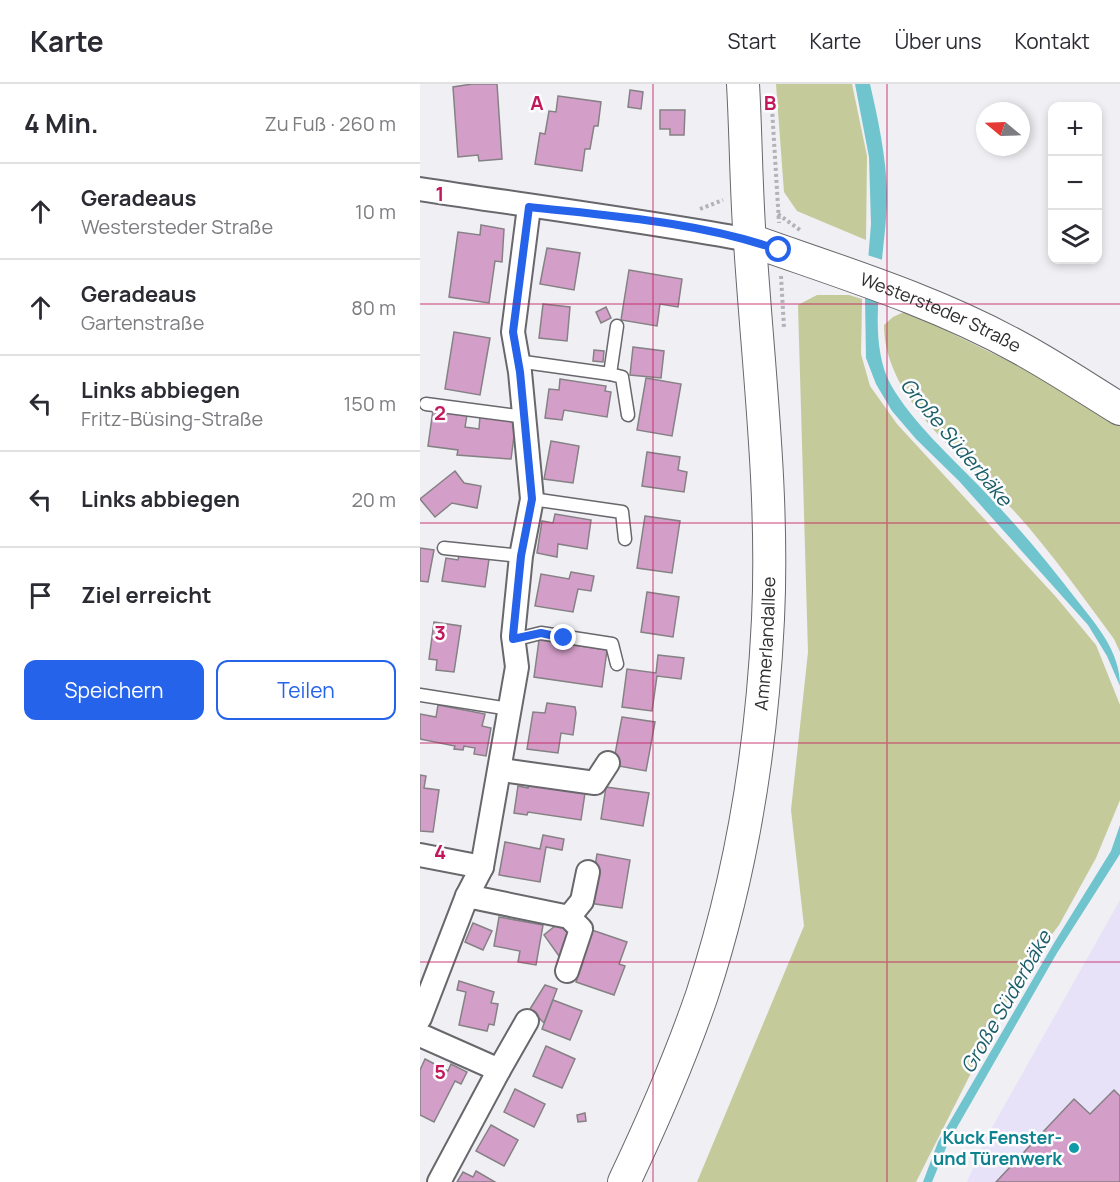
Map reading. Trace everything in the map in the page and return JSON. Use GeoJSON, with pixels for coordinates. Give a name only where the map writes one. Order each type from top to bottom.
{"type":"FeatureCollection","features":[{"type":"Feature","properties":{"kind":"main road","name":"Ammerlandallee"},"geometry":{"type":"LineString","coordinates":[[624,1182],[672,1075],[702,994],[738,862],[757,747],[768,627],[769,549],[750,240],[763,196],[743,84]]}},
{"type":"Feature","properties":{"kind":"main road","name":"Westersteder Straße"},"geometry":{"type":"LineString","coordinates":[[750,240],[894,290],[1018,347],[1120,408]]}},
{"type":"Feature","properties":{"kind":"street"},"geometry":{"type":"LineString","coordinates":[[420,189],[529,207],[611,216],[750,240]]}},
{"type":"Feature","properties":{"kind":"street"},"geometry":{"type":"LineString","coordinates":[[420,1018],[467,896],[482,867],[501,771],[517,667],[513,639],[521,556],[532,499],[525,417],[513,332],[529,207]]}},
{"type":"Feature","properties":{"kind":"street"},"geometry":{"type":"LineString","coordinates":[[501,771],[595,783],[608,763]]}},
{"type":"Feature","properties":{"kind":"street"},"geometry":{"type":"LineString","coordinates":[[420,855],[482,867]]}},
{"type":"Feature","properties":{"kind":"street"},"geometry":{"type":"LineString","coordinates":[[569,917],[582,901],[588,872]]}},
{"type":"Feature","properties":{"kind":"street"},"geometry":{"type":"LineString","coordinates":[[467,896],[569,917],[581,929],[567,971]]}},
{"type":"Feature","properties":{"kind":"street"},"geometry":{"type":"LineString","coordinates":[[439,1182],[527,1021]]}},
{"type":"Feature","properties":{"kind":"street"},"geometry":{"type":"LineString","coordinates":[[420,1035],[499,1070]]}},
{"type":"Feature","properties":{"kind":"lane"},"geometry":{"type":"LineString","coordinates":[[610,374],[618,326]]}},
{"type":"Feature","properties":{"kind":"lane"},"geometry":{"type":"LineString","coordinates":[[517,361],[622,377],[628,415]]}},
{"type":"Feature","properties":{"kind":"lane"},"geometry":{"type":"LineString","coordinates":[[426,404],[525,417]]}},
{"type":"Feature","properties":{"kind":"lane"},"geometry":{"type":"LineString","coordinates":[[532,499],[622,512],[625,539]]}},
{"type":"Feature","properties":{"kind":"lane"},"geometry":{"type":"LineString","coordinates":[[444,548],[521,556]]}},
{"type":"Feature","properties":{"kind":"lane"},"geometry":{"type":"LineString","coordinates":[[513,639],[541,633],[612,644],[617,664]]}},
{"type":"Feature","properties":{"kind":"lane"},"geometry":{"type":"LineString","coordinates":[[420,694],[510,710]]}},
{"type":"Feature","properties":{"kind":"path"},"geometry":{"type":"LineString","coordinates":[[771,104],[763,196],[779,228]]}},
{"type":"Feature","properties":{"kind":"path"},"geometry":{"type":"LineString","coordinates":[[692,210],[717,204],[732,195],[763,196]]}},
{"type":"Feature","properties":{"kind":"shaded area"},"geometry":{"type":"Polygon","coordinates":[[[1120,900],[1120,1182],[967,1182],[985,1140],[1120,900]]]}},
{"type":"Feature","properties":{"kind":"green space"},"geometry":{"type":"Polygon","coordinates":[[[776,84],[852,84],[867,156],[866,240],[797,211],[784,192],[776,84]]]}},
{"type":"Feature","properties":{"kind":"green space"},"geometry":{"type":"Polygon","coordinates":[[[817,295],[849,295],[862,299],[861,354],[870,386],[897,424],[1056,597],[1096,645],[1120,705],[1120,800],[1096,858],[1059,925],[1019,978],[916,1182],[697,1182],[804,926],[791,810],[808,652],[798,305],[817,295]]]}},
{"type":"Feature","properties":{"kind":"green space"},"geometry":{"type":"Polygon","coordinates":[[[906,311],[1041,377],[1120,425],[1120,652],[1114,639],[1028,527],[932,428],[913,404],[898,379],[888,353],[884,325],[893,317],[906,311]]]}},
{"type":"Feature","properties":{"kind":"water"},"geometry":{"type":"Polygon","coordinates":[[[855,84],[870,84],[885,165],[886,215],[878,317],[883,365],[891,385],[921,426],[1018,528],[1092,619],[1112,650],[1119,673],[1120,686],[1107,656],[1088,625],[959,481],[916,439],[892,411],[876,384],[866,358],[865,298],[871,224],[869,157],[855,84]]]}},
{"type":"Feature","properties":{"kind":"water"},"geometry":{"type":"Polygon","coordinates":[[[1120,825],[1120,854],[1057,953],[948,1143],[932,1182],[923,1182],[938,1142],[1054,943],[1111,851],[1120,825]]]}},
{"type":"Feature","properties":{"kind":"pier"},"geometry":{"type":"Polygon","coordinates":[[[864,254],[886,261],[883,304],[862,296],[864,254]]]}},
{"type":"Feature","properties":{"kind":"building"},"geometry":{"type":"Polygon","coordinates":[[[497,84],[502,159],[479,161],[478,155],[458,157],[453,87],[497,84]]]}},
{"type":"Feature","properties":{"kind":"building"},"geometry":{"type":"Polygon","coordinates":[[[630,90],[643,92],[641,109],[628,107],[630,90]]]}},
{"type":"Feature","properties":{"kind":"building"},"geometry":{"type":"Polygon","coordinates":[[[558,96],[601,102],[598,126],[594,126],[590,149],[585,149],[582,171],[535,164],[540,133],[545,134],[549,111],[556,112],[558,96]]]}},
{"type":"Feature","properties":{"kind":"building"},"geometry":{"type":"Polygon","coordinates":[[[660,110],[685,110],[684,135],[670,135],[670,129],[660,129],[660,110]]]}},
{"type":"Feature","properties":{"kind":"building"},"geometry":{"type":"Polygon","coordinates":[[[481,225],[504,229],[502,262],[495,261],[489,303],[449,297],[458,232],[480,235],[481,225]]]}},
{"type":"Feature","properties":{"kind":"building"},"geometry":{"type":"Polygon","coordinates":[[[547,248],[580,253],[574,290],[540,284],[547,248]]]}},
{"type":"Feature","properties":{"kind":"building"},"geometry":{"type":"Polygon","coordinates":[[[629,270],[682,279],[678,307],[660,304],[657,326],[621,320],[629,270]]]}},
{"type":"Feature","properties":{"kind":"building"},"geometry":{"type":"Polygon","coordinates":[[[543,304],[570,307],[567,341],[539,338],[543,304]]]}},
{"type":"Feature","properties":{"kind":"building"},"geometry":{"type":"Polygon","coordinates":[[[606,307],[611,318],[601,323],[596,312],[606,307]]]}},
{"type":"Feature","properties":{"kind":"building"},"geometry":{"type":"Polygon","coordinates":[[[454,332],[490,338],[480,395],[445,389],[454,332]]]}},
{"type":"Feature","properties":{"kind":"building"},"geometry":{"type":"Polygon","coordinates":[[[633,347],[664,351],[661,378],[630,375],[633,347]]]}},
{"type":"Feature","properties":{"kind":"building"},"geometry":{"type":"Polygon","coordinates":[[[594,350],[604,351],[603,362],[593,361],[594,350]]]}},
{"type":"Feature","properties":{"kind":"building"},"geometry":{"type":"Polygon","coordinates":[[[646,378],[681,384],[672,436],[637,430],[646,378]]]}},
{"type":"Feature","properties":{"kind":"building"},"geometry":{"type":"Polygon","coordinates":[[[560,379],[606,386],[605,391],[611,392],[607,417],[564,410],[562,420],[545,418],[549,389],[559,390],[560,379]]]}},
{"type":"Feature","properties":{"kind":"building"},"geometry":{"type":"Polygon","coordinates":[[[433,410],[467,415],[465,427],[479,429],[480,416],[516,421],[511,459],[457,455],[458,450],[428,446],[433,410]]]}},
{"type":"Feature","properties":{"kind":"building"},"geometry":{"type":"Polygon","coordinates":[[[551,441],[579,446],[573,483],[544,479],[551,441]]]}},
{"type":"Feature","properties":{"kind":"building"},"geometry":{"type":"Polygon","coordinates":[[[647,452],[680,457],[678,470],[687,472],[684,492],[642,486],[647,452]]]}},
{"type":"Feature","properties":{"kind":"building"},"geometry":{"type":"Polygon","coordinates":[[[455,471],[464,483],[481,486],[477,508],[452,503],[435,517],[420,499],[455,471]]]}},
{"type":"Feature","properties":{"kind":"building"},"geometry":{"type":"Polygon","coordinates":[[[555,514],[591,520],[587,549],[558,544],[557,557],[537,553],[542,521],[553,523],[555,514]]]}},
{"type":"Feature","properties":{"kind":"building"},"geometry":{"type":"Polygon","coordinates":[[[645,516],[680,521],[672,573],[637,568],[645,516]]]}},
{"type":"Feature","properties":{"kind":"building"},"geometry":{"type":"Polygon","coordinates":[[[420,548],[434,550],[428,582],[420,581],[420,548]]]}},
{"type":"Feature","properties":{"kind":"building"},"geometry":{"type":"Polygon","coordinates":[[[459,554],[489,559],[485,587],[442,581],[446,558],[458,560],[459,554]]]}},
{"type":"Feature","properties":{"kind":"building"},"geometry":{"type":"Polygon","coordinates":[[[571,572],[594,576],[591,591],[578,589],[573,612],[535,606],[541,574],[569,579],[571,572]]]}},
{"type":"Feature","properties":{"kind":"building"},"geometry":{"type":"Polygon","coordinates":[[[647,592],[679,597],[673,637],[641,632],[647,592]]]}},
{"type":"Feature","properties":{"kind":"building"},"geometry":{"type":"Polygon","coordinates":[[[434,622],[461,626],[454,672],[436,670],[437,660],[429,659],[434,622]]]}},
{"type":"Feature","properties":{"kind":"building"},"geometry":{"type":"Polygon","coordinates":[[[539,640],[607,650],[602,687],[534,677],[539,640]]]}},
{"type":"Feature","properties":{"kind":"building"},"geometry":{"type":"Polygon","coordinates":[[[658,655],[684,658],[681,679],[657,676],[652,711],[622,707],[627,669],[656,673],[658,655]]]}},
{"type":"Feature","properties":{"kind":"building"},"geometry":{"type":"Polygon","coordinates":[[[547,703],[575,707],[573,735],[561,733],[558,753],[527,749],[533,712],[545,713],[547,703]]]}},
{"type":"Feature","properties":{"kind":"building"},"geometry":{"type":"Polygon","coordinates":[[[438,705],[485,714],[482,726],[491,728],[486,756],[474,754],[475,748],[464,746],[463,750],[454,749],[455,746],[420,739],[420,714],[436,717],[438,705]]]}},
{"type":"Feature","properties":{"kind":"building"},"geometry":{"type":"Polygon","coordinates":[[[622,717],[655,722],[646,771],[613,765],[622,717]]]}},
{"type":"Feature","properties":{"kind":"building"},"geometry":{"type":"Polygon","coordinates":[[[420,775],[426,776],[424,788],[439,790],[433,832],[420,831],[420,775]]]}},
{"type":"Feature","properties":{"kind":"building"},"geometry":{"type":"Polygon","coordinates":[[[530,780],[585,793],[581,820],[528,812],[527,815],[514,813],[518,786],[528,788],[530,780]]]}},
{"type":"Feature","properties":{"kind":"building"},"geometry":{"type":"Polygon","coordinates":[[[606,787],[649,793],[643,826],[601,819],[606,787]]]}},
{"type":"Feature","properties":{"kind":"building"},"geometry":{"type":"Polygon","coordinates":[[[543,835],[564,839],[562,850],[546,847],[540,882],[499,875],[505,842],[540,849],[543,835]]]}},
{"type":"Feature","properties":{"kind":"building"},"geometry":{"type":"Polygon","coordinates":[[[597,854],[630,860],[622,908],[589,903],[597,854]]]}},
{"type":"Feature","properties":{"kind":"building"},"geometry":{"type":"Polygon","coordinates":[[[499,917],[543,925],[536,965],[518,962],[520,951],[494,946],[499,917]]]}},
{"type":"Feature","properties":{"kind":"building"},"geometry":{"type":"Polygon","coordinates":[[[561,921],[572,938],[564,963],[544,935],[561,921]]]}},
{"type":"Feature","properties":{"kind":"building"},"geometry":{"type":"Polygon","coordinates":[[[473,923],[492,931],[483,950],[465,942],[473,923]]]}},
{"type":"Feature","properties":{"kind":"building"},"geometry":{"type":"Polygon","coordinates":[[[589,929],[627,942],[619,964],[625,966],[614,995],[576,982],[583,962],[579,961],[589,929]]]}},
{"type":"Feature","properties":{"kind":"building"},"geometry":{"type":"Polygon","coordinates":[[[459,981],[494,992],[491,1003],[498,1004],[494,1025],[489,1024],[487,1031],[459,1025],[466,992],[457,990],[459,981]]]}},
{"type":"Feature","properties":{"kind":"building"},"geometry":{"type":"Polygon","coordinates":[[[545,985],[557,989],[544,1023],[530,1009],[545,985]]]}},
{"type":"Feature","properties":{"kind":"building"},"geometry":{"type":"Polygon","coordinates":[[[553,1000],[582,1011],[570,1040],[542,1029],[553,1000]]]}},
{"type":"Feature","properties":{"kind":"building"},"geometry":{"type":"Polygon","coordinates":[[[546,1046],[575,1059],[562,1088],[533,1076],[546,1046]]]}},
{"type":"Feature","properties":{"kind":"building"},"geometry":{"type":"Polygon","coordinates":[[[425,1059],[448,1071],[451,1064],[467,1072],[461,1084],[455,1081],[434,1122],[420,1115],[420,1070],[425,1059]]]}},
{"type":"Feature","properties":{"kind":"building"},"geometry":{"type":"Polygon","coordinates":[[[515,1089],[545,1104],[534,1127],[504,1112],[515,1089]]]}},
{"type":"Feature","properties":{"kind":"building","name":"Kuck Fenster- und Türenwerk"},"geometry":{"type":"Polygon","coordinates":[[[1114,1090],[1120,1096],[1120,1182],[996,1182],[1074,1099],[1090,1114],[1114,1090]]]}},
{"type":"Feature","properties":{"kind":"building"},"geometry":{"type":"Polygon","coordinates":[[[585,1113],[586,1121],[578,1122],[577,1115],[585,1113]]]}},
{"type":"Feature","properties":{"kind":"building"},"geometry":{"type":"Polygon","coordinates":[[[491,1125],[518,1140],[504,1166],[476,1151],[491,1125]]]}},
{"type":"Feature","properties":{"kind":"building"},"geometry":{"type":"Polygon","coordinates":[[[476,1171],[495,1182],[457,1182],[463,1172],[473,1177],[476,1171]]]}},
{"type":"Feature","properties":{"kind":"place","name":"Kuck Fenster- und Türenwerk"},"geometry":{"type":"Point","coordinates":[1074,1148]}},
{"type":"Feature","properties":{"kind":"route"},"geometry":{"type":"LineString","coordinates":[[564,638],[541,633],[513,639],[521,556],[532,499],[530,459],[513,332],[529,207],[601,214],[673,226],[750,240],[779,250]]}},
{"type":"Feature","properties":{"kind":"water label","name":"Große Süderbäke"},"geometry":{"type":"Point","coordinates":[956,442]}},
{"type":"Feature","properties":{"kind":"water label","name":"Große Süderbäke"},"geometry":{"type":"Point","coordinates":[1006,1002]}}]}
